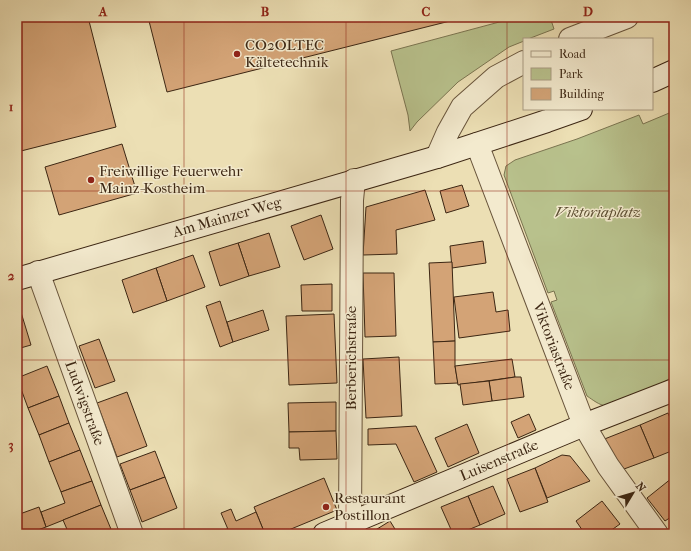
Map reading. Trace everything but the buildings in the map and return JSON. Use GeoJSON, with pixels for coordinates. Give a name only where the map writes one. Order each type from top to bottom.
{"type":"FeatureCollection","features":[{"type":"Feature","properties":{"kind":"street"},"geometry":{"type":"LineString","coordinates":[[573,38],[627,17]]}},
{"type":"Feature","properties":{"kind":"street"},"geometry":{"type":"LineString","coordinates":[[437,157],[448,132],[462,107],[496,77],[523,63]]}},
{"type":"Feature","properties":{"kind":"street"},"geometry":{"type":"LineString","coordinates":[[653,81],[674,71]]}},
{"type":"Feature","properties":{"kind":"street","name":"Am Mainzer Weg"},"geometry":{"type":"LineString","coordinates":[[17,279],[437,157],[578,110]]}},
{"type":"Feature","properties":{"kind":"street","name":"Viktoriastraße"},"geometry":{"type":"LineString","coordinates":[[477,144],[584,424],[608,466],[657,534]]}},
{"type":"Feature","properties":{"kind":"street","name":"Berberichstraße"},"geometry":{"type":"LineString","coordinates":[[353,528],[352,200],[354,180]]}},
{"type":"Feature","properties":{"kind":"street","name":"Ludwigstraße"},"geometry":{"type":"LineString","coordinates":[[38,272],[132,534]]}},
{"type":"Feature","properties":{"kind":"street","name":"Luisenstraße"},"geometry":{"type":"LineString","coordinates":[[324,534],[353,528],[584,424],[674,390]]}},
{"type":"Feature","properties":{"kind":"green space"},"geometry":{"type":"Polygon","coordinates":[[[518,17],[550,17],[554,29],[531,38],[523,38],[523,41],[509,47],[458,82],[417,122],[410,131],[408,115],[391,51],[518,17]]]}},
{"type":"Feature","properties":{"kind":"green space","name":"Viktoriaplatz"},"geometry":{"type":"Polygon","coordinates":[[[674,111],[674,376],[650,390],[621,403],[606,406],[587,396],[551,302],[557,300],[554,291],[548,293],[504,175],[506,166],[515,160],[577,139],[639,115],[643,124],[674,111]]]}},
{"type":"Feature","properties":{"kind":"place","name":"CO2OLTEC Kältetechnik"},"geometry":{"type":"Point","coordinates":[237,54]}},
{"type":"Feature","properties":{"kind":"place","name":"Freiwillige Feuerwehr Mainz-Kostheim"},"geometry":{"type":"Point","coordinates":[91,180]}},
{"type":"Feature","properties":{"kind":"place","name":"Restaurant Postillon"},"geometry":{"type":"Point","coordinates":[326,507]}}]}
